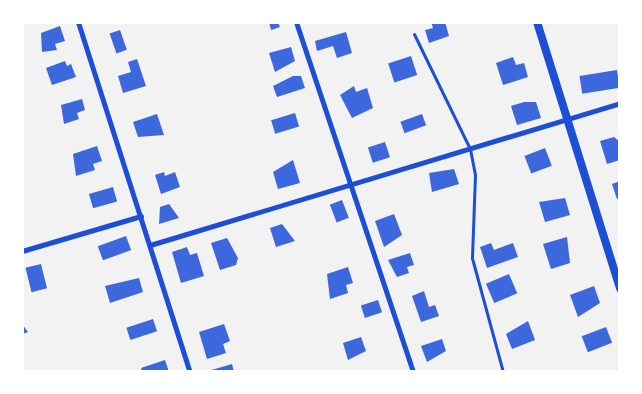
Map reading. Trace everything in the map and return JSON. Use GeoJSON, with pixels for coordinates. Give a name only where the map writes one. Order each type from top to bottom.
{"type":"FeatureCollection","features":[{"type":"Feature","properties":{"kind":"main road"},"geometry":{"type":"LineString","coordinates":[[537,22],[620,288]]}},
{"type":"Feature","properties":{"kind":"street"},"geometry":{"type":"LineString","coordinates":[[78,22],[190,372]]}},
{"type":"Feature","properties":{"kind":"street"},"geometry":{"type":"LineString","coordinates":[[296,22],[413,372]]}},
{"type":"Feature","properties":{"kind":"street"},"geometry":{"type":"LineString","coordinates":[[150,245],[350,187],[620,103]]}},
{"type":"Feature","properties":{"kind":"street"},"geometry":{"type":"LineString","coordinates":[[22,251],[141,216]]}},
{"type":"Feature","properties":{"kind":"lane"},"geometry":{"type":"LineString","coordinates":[[414,34],[470,149],[475,175],[472,258],[503,372]]}},
{"type":"Feature","properties":{"kind":"building"},"geometry":{"type":"Polygon","coordinates":[[[269,22],[278,22],[280,27],[271,30],[269,22]]]}},
{"type":"Feature","properties":{"kind":"building"},"geometry":{"type":"Polygon","coordinates":[[[431,22],[445,22],[449,36],[429,43],[425,30],[433,28],[431,22]]]}},
{"type":"Feature","properties":{"kind":"building"},"geometry":{"type":"Polygon","coordinates":[[[60,26],[65,41],[55,44],[57,50],[42,52],[41,33],[60,26]]]}},
{"type":"Feature","properties":{"kind":"building"},"geometry":{"type":"Polygon","coordinates":[[[120,30],[127,50],[116,53],[110,34],[120,30]]]}},
{"type":"Feature","properties":{"kind":"building"},"geometry":{"type":"Polygon","coordinates":[[[346,32],[352,53],[337,58],[333,46],[317,51],[315,41],[346,32]]]}},
{"type":"Feature","properties":{"kind":"building"},"geometry":{"type":"Polygon","coordinates":[[[291,47],[295,61],[275,72],[269,53],[291,47]]]}},
{"type":"Feature","properties":{"kind":"building"},"geometry":{"type":"Polygon","coordinates":[[[411,56],[417,75],[394,82],[388,63],[411,56]]]}},
{"type":"Feature","properties":{"kind":"building"},"geometry":{"type":"Polygon","coordinates":[[[513,57],[516,65],[524,63],[528,77],[503,85],[496,63],[513,57]]]}},
{"type":"Feature","properties":{"kind":"building"},"geometry":{"type":"Polygon","coordinates":[[[137,59],[146,86],[123,93],[118,76],[131,72],[128,62],[137,59]]]}},
{"type":"Feature","properties":{"kind":"building"},"geometry":{"type":"Polygon","coordinates":[[[65,61],[67,66],[71,64],[76,77],[52,85],[46,68],[65,61]]]}},
{"type":"Feature","properties":{"kind":"building"},"geometry":{"type":"Polygon","coordinates":[[[617,70],[620,88],[582,94],[579,76],[617,70]]]}},
{"type":"Feature","properties":{"kind":"building"},"geometry":{"type":"Polygon","coordinates":[[[293,76],[301,76],[305,88],[277,97],[273,86],[293,76]]]}},
{"type":"Feature","properties":{"kind":"building"},"geometry":{"type":"Polygon","coordinates":[[[354,86],[356,92],[367,88],[373,108],[352,118],[340,95],[354,86]]]}},
{"type":"Feature","properties":{"kind":"building"},"geometry":{"type":"Polygon","coordinates":[[[82,99],[85,110],[77,113],[79,119],[64,124],[61,105],[82,99]]]}},
{"type":"Feature","properties":{"kind":"building"},"geometry":{"type":"Polygon","coordinates":[[[524,102],[536,102],[541,118],[517,125],[511,106],[524,102]]]}},
{"type":"Feature","properties":{"kind":"building"},"geometry":{"type":"Polygon","coordinates":[[[295,113],[299,126],[275,134],[271,120],[295,113]]]}},
{"type":"Feature","properties":{"kind":"building"},"geometry":{"type":"Polygon","coordinates":[[[157,114],[164,135],[138,137],[133,122],[157,114]]]}},
{"type":"Feature","properties":{"kind":"building"},"geometry":{"type":"Polygon","coordinates":[[[422,114],[426,125],[404,133],[400,122],[422,114]]]}},
{"type":"Feature","properties":{"kind":"building"},"geometry":{"type":"Polygon","coordinates":[[[614,137],[620,142],[620,160],[607,164],[600,141],[614,137]]]}},
{"type":"Feature","properties":{"kind":"building"},"geometry":{"type":"Polygon","coordinates":[[[385,142],[390,157],[373,163],[368,148],[385,142]]]}},
{"type":"Feature","properties":{"kind":"building"},"geometry":{"type":"Polygon","coordinates":[[[97,146],[102,161],[93,164],[95,170],[76,176],[73,154],[97,146]]]}},
{"type":"Feature","properties":{"kind":"building"},"geometry":{"type":"Polygon","coordinates":[[[545,148],[552,166],[531,174],[524,156],[545,148]]]}},
{"type":"Feature","properties":{"kind":"building"},"geometry":{"type":"Polygon","coordinates":[[[293,160],[300,183],[278,189],[273,172],[293,160]]]}},
{"type":"Feature","properties":{"kind":"building"},"geometry":{"type":"Polygon","coordinates":[[[454,169],[459,184],[432,192],[429,173],[454,169]]]}},
{"type":"Feature","properties":{"kind":"building"},"geometry":{"type":"Polygon","coordinates":[[[164,172],[165,176],[175,172],[180,187],[161,194],[155,175],[164,172]]]}},
{"type":"Feature","properties":{"kind":"building"},"geometry":{"type":"Polygon","coordinates":[[[620,181],[620,198],[617,199],[612,184],[620,181]]]}},
{"type":"Feature","properties":{"kind":"building"},"geometry":{"type":"Polygon","coordinates":[[[113,187],[117,201],[93,208],[89,194],[113,187]]]}},
{"type":"Feature","properties":{"kind":"building"},"geometry":{"type":"Polygon","coordinates":[[[565,198],[570,215],[545,222],[539,202],[565,198]]]}},
{"type":"Feature","properties":{"kind":"building"},"geometry":{"type":"Polygon","coordinates":[[[342,200],[349,218],[337,222],[330,205],[342,200]]]}},
{"type":"Feature","properties":{"kind":"building"},"geometry":{"type":"Polygon","coordinates":[[[169,204],[179,218],[159,224],[160,207],[169,204]]]}},
{"type":"Feature","properties":{"kind":"building"},"geometry":{"type":"Polygon","coordinates":[[[394,214],[402,235],[384,247],[375,221],[394,214]]]}},
{"type":"Feature","properties":{"kind":"building"},"geometry":{"type":"Polygon","coordinates":[[[282,224],[295,241],[276,247],[270,228],[282,224]]]}},
{"type":"Feature","properties":{"kind":"building"},"geometry":{"type":"Polygon","coordinates":[[[126,236],[131,250],[103,260],[98,246],[126,236]]]}},
{"type":"Feature","properties":{"kind":"building"},"geometry":{"type":"Polygon","coordinates":[[[567,237],[570,263],[551,269],[543,244],[567,237]]]}},
{"type":"Feature","properties":{"kind":"building"},"geometry":{"type":"Polygon","coordinates":[[[227,238],[238,258],[236,265],[220,270],[211,243],[227,238]]]}},
{"type":"Feature","properties":{"kind":"building"},"geometry":{"type":"Polygon","coordinates":[[[491,243],[494,250],[513,243],[518,257],[487,268],[480,247],[491,243]]]}},
{"type":"Feature","properties":{"kind":"building"},"geometry":{"type":"Polygon","coordinates":[[[187,247],[190,255],[197,253],[204,276],[181,283],[172,252],[187,247]]]}},
{"type":"Feature","properties":{"kind":"building"},"geometry":{"type":"Polygon","coordinates":[[[410,253],[414,265],[407,267],[409,273],[397,277],[388,260],[410,253]]]}},
{"type":"Feature","properties":{"kind":"building"},"geometry":{"type":"Polygon","coordinates":[[[41,264],[47,288],[32,292],[25,268],[41,264]]]}},
{"type":"Feature","properties":{"kind":"building"},"geometry":{"type":"Polygon","coordinates":[[[348,267],[353,283],[346,285],[348,293],[330,299],[327,274],[348,267]]]}},
{"type":"Feature","properties":{"kind":"building"},"geometry":{"type":"Polygon","coordinates":[[[509,274],[517,293],[494,303],[486,284],[509,274]]]}},
{"type":"Feature","properties":{"kind":"building"},"geometry":{"type":"Polygon","coordinates":[[[139,278],[143,292],[110,303],[105,286],[139,278]]]}},
{"type":"Feature","properties":{"kind":"building"},"geometry":{"type":"Polygon","coordinates":[[[594,286],[600,303],[578,317],[570,295],[594,286]]]}},
{"type":"Feature","properties":{"kind":"building"},"geometry":{"type":"Polygon","coordinates":[[[424,291],[429,307],[435,305],[439,316],[421,322],[412,296],[424,291]]]}},
{"type":"Feature","properties":{"kind":"building"},"geometry":{"type":"Polygon","coordinates":[[[378,300],[382,312],[365,318],[361,306],[378,300]]]}},
{"type":"Feature","properties":{"kind":"building"},"geometry":{"type":"Polygon","coordinates":[[[153,319],[157,331],[130,340],[126,328],[153,319]]]}},
{"type":"Feature","properties":{"kind":"building"},"geometry":{"type":"Polygon","coordinates":[[[528,321],[535,340],[512,349],[506,334],[528,321]]]}},
{"type":"Feature","properties":{"kind":"building"},"geometry":{"type":"Polygon","coordinates":[[[22,324],[28,332],[22,334],[22,324]]]}},
{"type":"Feature","properties":{"kind":"building"},"geometry":{"type":"Polygon","coordinates":[[[224,324],[230,341],[223,344],[226,353],[207,359],[199,332],[224,324]]]}},
{"type":"Feature","properties":{"kind":"building"},"geometry":{"type":"Polygon","coordinates":[[[606,327],[612,343],[588,352],[582,336],[606,327]]]}},
{"type":"Feature","properties":{"kind":"building"},"geometry":{"type":"Polygon","coordinates":[[[361,337],[366,351],[348,360],[343,343],[361,337]]]}},
{"type":"Feature","properties":{"kind":"building"},"geometry":{"type":"Polygon","coordinates":[[[442,339],[446,351],[427,362],[421,346],[442,339]]]}},
{"type":"Feature","properties":{"kind":"building"},"geometry":{"type":"Polygon","coordinates":[[[165,360],[169,372],[142,372],[141,368],[165,360]]]}},
{"type":"Feature","properties":{"kind":"building"},"geometry":{"type":"Polygon","coordinates":[[[232,364],[234,372],[208,372],[208,371],[232,364]]]}}]}
